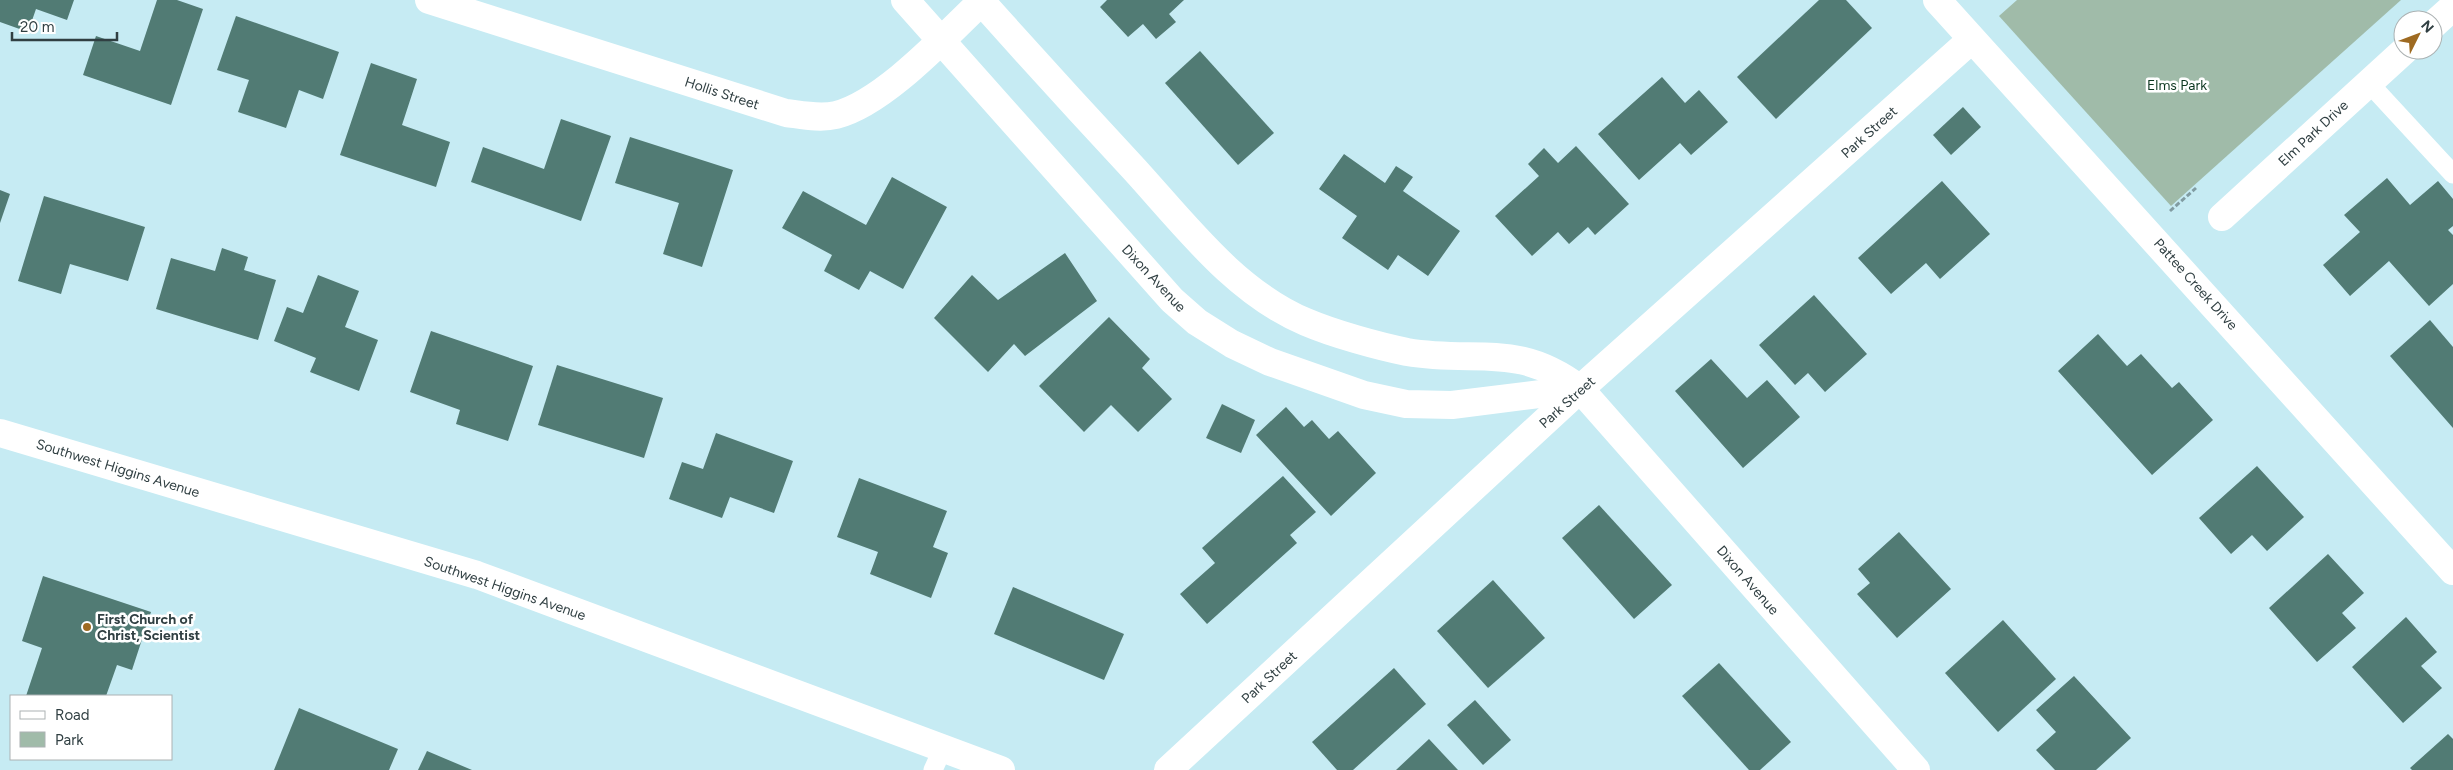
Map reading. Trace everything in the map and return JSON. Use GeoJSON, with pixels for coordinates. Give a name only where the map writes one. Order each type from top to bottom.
{"type":"FeatureCollection","features":[{"type":"Feature","properties":{"kind":"street","name":"Hollis Street"},"geometry":{"type":"LineString","coordinates":[[430,0],[786,113],[812,116],[835,115],[866,102],[882,92],[982,1]]}},
{"type":"Feature","properties":{"kind":"street","name":"Dixon Avenue"},"geometry":{"type":"LineString","coordinates":[[905,0],[1172,300],[1197,322],[1232,344],[1270,362],[1364,395],[1406,404],[1452,405],[1580,390]]}},
{"type":"Feature","properties":{"kind":"street","name":"Pattee Creek Drive"},"geometry":{"type":"LineString","coordinates":[[1937,0],[1971,40],[2148,231],[2453,571]]}},
{"type":"Feature","properties":{"kind":"street","name":"Dixon Avenue"},"geometry":{"type":"LineString","coordinates":[[982,1],[1198,239],[1254,291],[1278,308],[1305,322],[1338,334],[1407,352],[1496,356],[1527,361],[1560,374],[1580,390],[1916,770]]}},
{"type":"Feature","properties":{"kind":"street"},"geometry":{"type":"LineString","coordinates":[[2443,16],[2453,7]]}},
{"type":"Feature","properties":{"kind":"street","name":"Park Street"},"geometry":{"type":"LineString","coordinates":[[1168,770],[1580,390],[1971,40]]}},
{"type":"Feature","properties":{"kind":"street","name":"Elm Park Drive"},"geometry":{"type":"LineString","coordinates":[[2222,217],[2393,60]]}},
{"type":"Feature","properties":{"kind":"street","name":"Southwest Higgins Avenue"},"geometry":{"type":"LineString","coordinates":[[0,433],[478,575],[938,759],[1001,770]]}},
{"type":"Feature","properties":{"kind":"lane"},"geometry":{"type":"LineString","coordinates":[[2368,82],[2453,174]]}},
{"type":"Feature","properties":{"kind":"path"},"geometry":{"type":"LineString","coordinates":[[2168,212],[2196,188]]}},
{"type":"Feature","properties":{"kind":"green space","name":"Elms Park"},"geometry":{"type":"Polygon","coordinates":[[[2017,0],[2401,0],[2171,206],[1999,16],[2017,0]]]}},
{"type":"Feature","properties":{"kind":"building"},"geometry":{"type":"Polygon","coordinates":[[[0,0],[74,0],[67,20],[36,9],[28,32],[0,22],[0,0]]]}},
{"type":"Feature","properties":{"kind":"building"},"geometry":{"type":"Polygon","coordinates":[[[157,0],[177,0],[203,9],[171,105],[83,75],[96,36],[140,51],[157,0]]]}},
{"type":"Feature","properties":{"kind":"building"},"geometry":{"type":"Polygon","coordinates":[[[1107,0],[1184,0],[1169,14],[1176,22],[1156,39],[1143,24],[1128,37],[1100,7],[1107,0]]]}},
{"type":"Feature","properties":{"kind":"building"},"geometry":{"type":"Polygon","coordinates":[[[1819,0],[1846,0],[1872,28],[1776,119],[1737,77],[1819,0]]]}},
{"type":"Feature","properties":{"kind":"building"},"geometry":{"type":"Polygon","coordinates":[[[236,16],[339,52],[323,99],[299,90],[286,128],[238,112],[249,80],[217,70],[236,16]]]}},
{"type":"Feature","properties":{"kind":"building"},"geometry":{"type":"Polygon","coordinates":[[[1200,51],[1274,133],[1238,165],[1165,83],[1200,51]]]}},
{"type":"Feature","properties":{"kind":"building"},"geometry":{"type":"Polygon","coordinates":[[[371,63],[417,79],[402,125],[450,142],[436,187],[340,155],[371,63]]]}},
{"type":"Feature","properties":{"kind":"building"},"geometry":{"type":"Polygon","coordinates":[[[1662,77],[1685,103],[1699,90],[1728,122],[1691,155],[1680,143],[1639,180],[1598,134],[1662,77]]]}},
{"type":"Feature","properties":{"kind":"building"},"geometry":{"type":"Polygon","coordinates":[[[1963,107],[1981,127],[1951,155],[1933,135],[1963,107]]]}},
{"type":"Feature","properties":{"kind":"building"},"geometry":{"type":"Polygon","coordinates":[[[561,119],[611,136],[581,221],[471,182],[483,147],[544,169],[561,119]]]}},
{"type":"Feature","properties":{"kind":"building"},"geometry":{"type":"Polygon","coordinates":[[[630,137],[733,170],[702,267],[663,254],[679,203],[615,183],[630,137]]]}},
{"type":"Feature","properties":{"kind":"building"},"geometry":{"type":"Polygon","coordinates":[[[1576,146],[1629,204],[1595,235],[1588,227],[1569,244],[1558,232],[1532,256],[1495,216],[1539,176],[1528,164],[1544,148],[1558,163],[1576,146]]]}},
{"type":"Feature","properties":{"kind":"building"},"geometry":{"type":"Polygon","coordinates":[[[1344,154],[1385,183],[1396,166],[1413,177],[1403,191],[1460,231],[1428,276],[1398,255],[1388,270],[1342,238],[1357,216],[1319,189],[1344,154]]]}},
{"type":"Feature","properties":{"kind":"building"},"geometry":{"type":"Polygon","coordinates":[[[892,177],[947,207],[903,289],[870,271],[859,290],[824,271],[832,255],[782,228],[803,191],[866,225],[892,177]]]}},
{"type":"Feature","properties":{"kind":"building"},"geometry":{"type":"Polygon","coordinates":[[[2387,178],[2410,205],[2438,181],[2453,199],[2453,226],[2448,230],[2453,235],[2453,284],[2429,306],[2389,261],[2350,296],[2323,265],[2360,232],[2344,215],[2387,178]]]}},
{"type":"Feature","properties":{"kind":"building"},"geometry":{"type":"Polygon","coordinates":[[[1942,181],[1990,234],[1940,279],[1926,263],[1891,294],[1858,258],[1942,181]]]}},
{"type":"Feature","properties":{"kind":"building"},"geometry":{"type":"Polygon","coordinates":[[[0,190],[10,194],[0,223],[0,190]]]}},
{"type":"Feature","properties":{"kind":"building"},"geometry":{"type":"Polygon","coordinates":[[[44,196],[145,227],[128,281],[70,264],[61,294],[18,281],[44,196]]]}},
{"type":"Feature","properties":{"kind":"building"},"geometry":{"type":"Polygon","coordinates":[[[222,248],[248,257],[244,270],[276,280],[258,340],[156,309],[171,258],[215,271],[222,248]]]}},
{"type":"Feature","properties":{"kind":"building"},"geometry":{"type":"Polygon","coordinates":[[[1065,253],[1097,301],[1025,356],[1014,344],[988,372],[934,318],[972,275],[998,300],[1065,253]]]}},
{"type":"Feature","properties":{"kind":"building"},"geometry":{"type":"Polygon","coordinates":[[[318,275],[359,291],[345,327],[378,340],[359,391],[310,372],[316,358],[274,341],[287,307],[303,313],[318,275]]]}},
{"type":"Feature","properties":{"kind":"building"},"geometry":{"type":"Polygon","coordinates":[[[1814,295],[1867,354],[1825,392],[1808,373],[1795,385],[1759,345],[1814,295]]]}},
{"type":"Feature","properties":{"kind":"building"},"geometry":{"type":"Polygon","coordinates":[[[1109,317],[1150,359],[1142,368],[1172,399],[1138,432],[1111,405],[1084,432],[1039,386],[1109,317]]]}},
{"type":"Feature","properties":{"kind":"building"},"geometry":{"type":"Polygon","coordinates":[[[2430,320],[2453,347],[2453,428],[2390,356],[2430,320]]]}},
{"type":"Feature","properties":{"kind":"building"},"geometry":{"type":"Polygon","coordinates":[[[431,331],[533,366],[508,441],[456,424],[460,410],[410,392],[431,331]]]}},
{"type":"Feature","properties":{"kind":"building"},"geometry":{"type":"Polygon","coordinates":[[[2098,334],[2127,366],[2141,354],[2172,388],[2179,382],[2213,420],[2152,475],[2058,371],[2098,334]]]}},
{"type":"Feature","properties":{"kind":"building"},"geometry":{"type":"Polygon","coordinates":[[[1711,359],[1747,398],[1767,380],[1800,417],[1743,468],[1675,391],[1711,359]]]}},
{"type":"Feature","properties":{"kind":"building"},"geometry":{"type":"Polygon","coordinates":[[[557,365],[663,398],[644,458],[538,425],[557,365]]]}},
{"type":"Feature","properties":{"kind":"building"},"geometry":{"type":"Polygon","coordinates":[[[1222,404],[1255,420],[1241,453],[1206,438],[1222,404]]]}},
{"type":"Feature","properties":{"kind":"building"},"geometry":{"type":"Polygon","coordinates":[[[1286,407],[1304,427],[1312,420],[1329,439],[1338,431],[1376,473],[1331,516],[1256,435],[1286,407]]]}},
{"type":"Feature","properties":{"kind":"building"},"geometry":{"type":"Polygon","coordinates":[[[716,433],[793,461],[774,513],[730,497],[722,518],[669,499],[682,462],[703,469],[716,433]]]}},
{"type":"Feature","properties":{"kind":"building"},"geometry":{"type":"Polygon","coordinates":[[[2257,466],[2304,517],[2267,551],[2252,535],[2231,554],[2199,518],[2257,466]]]}},
{"type":"Feature","properties":{"kind":"building"},"geometry":{"type":"Polygon","coordinates":[[[1283,476],[1316,512],[1290,535],[1297,543],[1207,624],[1180,594],[1215,563],[1202,548],[1283,476]]]}},
{"type":"Feature","properties":{"kind":"building"},"geometry":{"type":"Polygon","coordinates":[[[859,478],[947,511],[933,547],[948,553],[931,598],[870,574],[878,552],[837,537],[859,478]]]}},
{"type":"Feature","properties":{"kind":"building"},"geometry":{"type":"Polygon","coordinates":[[[1599,505],[1672,585],[1634,619],[1562,538],[1599,505]]]}},
{"type":"Feature","properties":{"kind":"building"},"geometry":{"type":"Polygon","coordinates":[[[1899,532],[1951,589],[1897,638],[1857,594],[1870,583],[1858,569],[1899,532]]]}},
{"type":"Feature","properties":{"kind":"building"},"geometry":{"type":"Polygon","coordinates":[[[2328,554],[2364,593],[2342,613],[2356,628],[2317,662],[2269,608],[2328,554]]]}},
{"type":"Feature","properties":{"kind":"building","name":"First Church of Christ, Scientist"},"geometry":{"type":"Polygon","coordinates":[[[43,576],[151,612],[132,670],[117,665],[106,695],[26,695],[42,648],[22,641],[43,576]]]}},
{"type":"Feature","properties":{"kind":"building"},"geometry":{"type":"Polygon","coordinates":[[[1493,580],[1545,638],[1488,688],[1437,631],[1493,580]]]}},
{"type":"Feature","properties":{"kind":"building"},"geometry":{"type":"Polygon","coordinates":[[[1013,587],[1124,634],[1104,680],[994,634],[1013,587]]]}},
{"type":"Feature","properties":{"kind":"building"},"geometry":{"type":"Polygon","coordinates":[[[2406,617],[2437,652],[2421,666],[2442,688],[2403,723],[2352,667],[2406,617]]]}},
{"type":"Feature","properties":{"kind":"building"},"geometry":{"type":"Polygon","coordinates":[[[2003,620],[2056,679],[1998,732],[1945,673],[2003,620]]]}},
{"type":"Feature","properties":{"kind":"building"},"geometry":{"type":"Polygon","coordinates":[[[1719,663],[1791,742],[1760,770],[1749,770],[1682,696],[1719,663]]]}},
{"type":"Feature","properties":{"kind":"building"},"geometry":{"type":"Polygon","coordinates":[[[1394,668],[1426,704],[1353,770],[1337,770],[1312,742],[1394,668]]]}},
{"type":"Feature","properties":{"kind":"building"},"geometry":{"type":"Polygon","coordinates":[[[2074,676],[2131,738],[2096,770],[2055,770],[2036,750],[2056,732],[2036,710],[2074,676]]]}},
{"type":"Feature","properties":{"kind":"building"},"geometry":{"type":"Polygon","coordinates":[[[1475,700],[1511,740],[1483,765],[1447,725],[1475,700]]]}},
{"type":"Feature","properties":{"kind":"building"},"geometry":{"type":"Polygon","coordinates":[[[299,708],[398,749],[389,770],[274,770],[299,708]]]}},
{"type":"Feature","properties":{"kind":"building"},"geometry":{"type":"Polygon","coordinates":[[[2448,734],[2453,739],[2453,770],[2412,770],[2410,768],[2448,734]]]}},
{"type":"Feature","properties":{"kind":"building"},"geometry":{"type":"Polygon","coordinates":[[[1429,739],[1458,770],[1396,770],[1429,739]]]}},
{"type":"Feature","properties":{"kind":"building"},"geometry":{"type":"Polygon","coordinates":[[[427,751],[472,770],[418,770],[427,751]]]}},
{"type":"Feature","properties":{"kind":"place","name":"First Church of Christ, Scientist"},"geometry":{"type":"Point","coordinates":[87,627]}}]}
